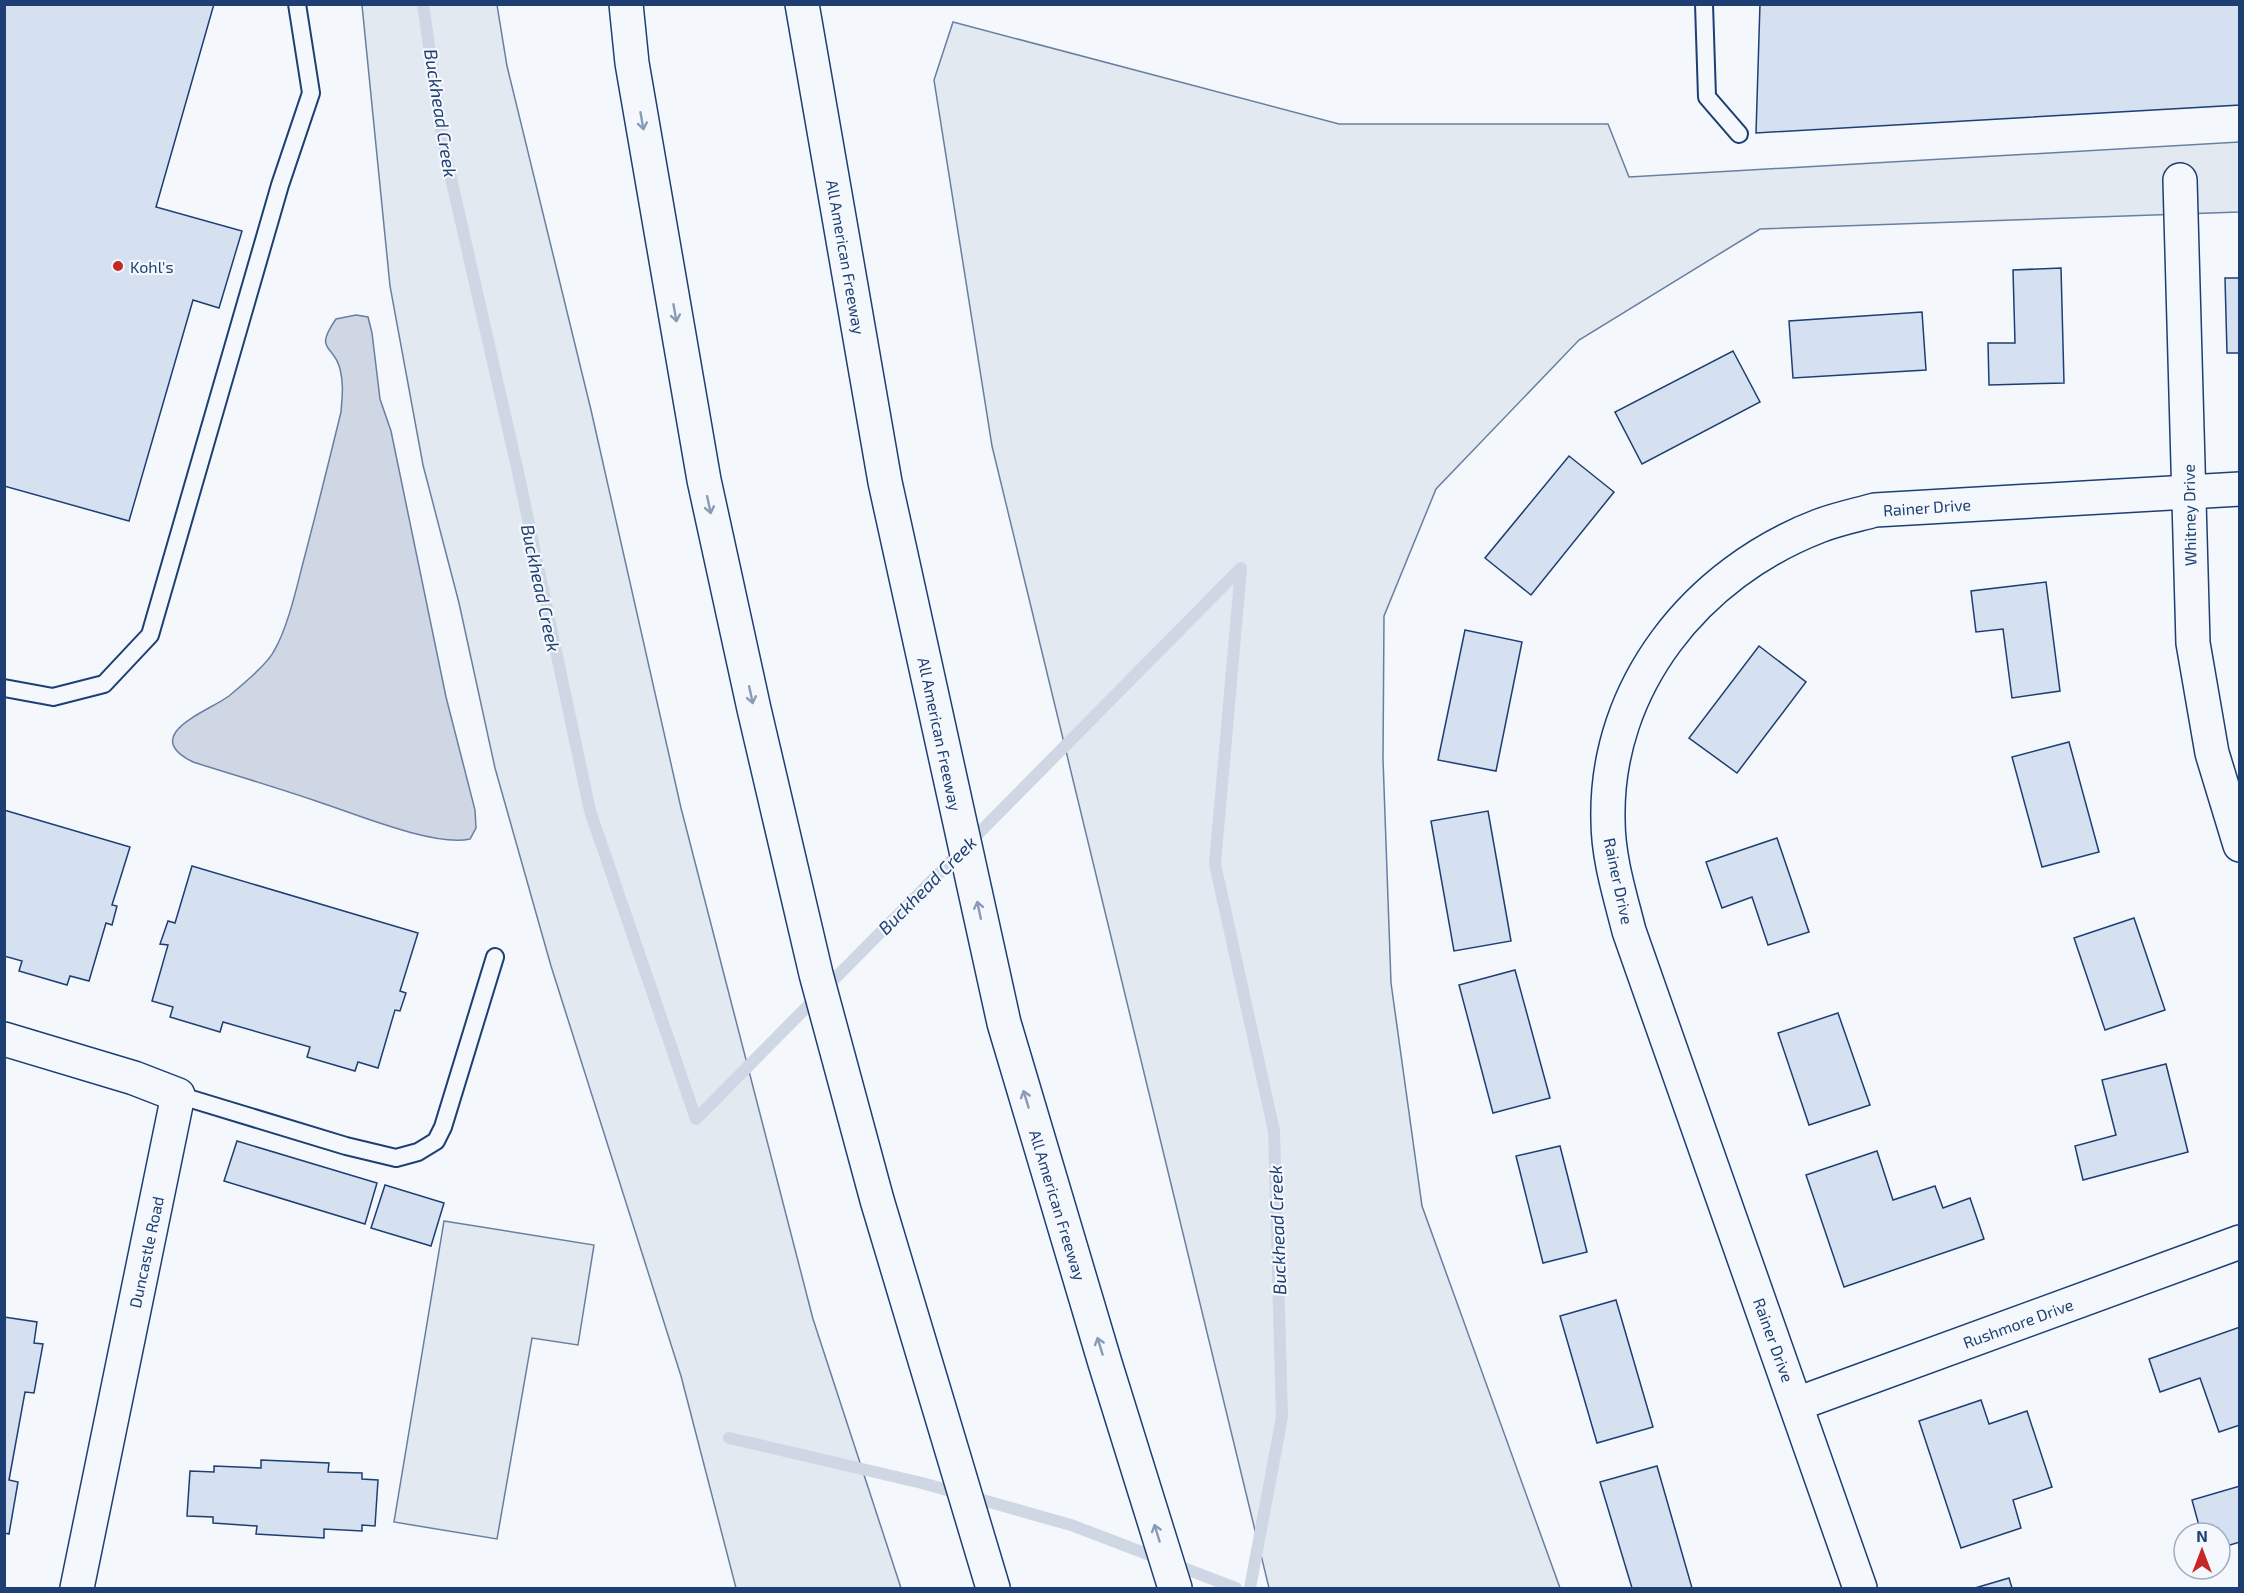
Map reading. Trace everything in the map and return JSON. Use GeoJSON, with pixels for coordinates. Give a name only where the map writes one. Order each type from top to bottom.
{"type":"FeatureCollection","features":[{"type":"Feature","properties":{"kind":"main road"},"geometry":{"type":"LineString","coordinates":[[620,4],[704,480],[754,710],[816,974],[877,1200],[993,1588]]}},
{"type":"Feature","properties":{"kind":"main road"},"geometry":{"type":"LineString","coordinates":[[626,4],[632,63]]}},
{"type":"Feature","properties":{"kind":"main road","name":"All American Freeway"},"geometry":{"type":"LineString","coordinates":[[802,4],[885,482],[1004,1023],[1101,1351],[1175,1588]]}},
{"type":"Feature","properties":{"kind":"main road","name":"Whitney Drive"},"geometry":{"type":"LineString","coordinates":[[2180,180],[2193,643],[2212,753],[2240,844]]}},
{"type":"Feature","properties":{"kind":"main road","name":"Rainer Drive"},"geometry":{"type":"LineString","coordinates":[[1860,1588],[1629,931],[1614,874],[1607,822],[1608,796],[1616,745],[1632,696],[1657,651],[1690,611],[1729,577],[1773,548],[1819,526],[1875,510],[2240,489]]}},
{"type":"Feature","properties":{"kind":"main road"},"geometry":{"type":"LineString","coordinates":[[4,1039],[134,1078],[178,1095]]}},
{"type":"Feature","properties":{"kind":"main road","name":"Duncastle Road"},"geometry":{"type":"LineString","coordinates":[[77,1588],[178,1095]]}},
{"type":"Feature","properties":{"kind":"main road","name":"Rushmore Drive"},"geometry":{"type":"LineString","coordinates":[[1797,1404],[2240,1242]]}},
{"type":"Feature","properties":{"kind":"lane"},"geometry":{"type":"LineString","coordinates":[[4,688],[53,697],[104,684],[150,635],[280,185],[311,93],[297,4]]}},
{"type":"Feature","properties":{"kind":"lane"},"geometry":{"type":"LineString","coordinates":[[1704,4],[1707,97],[1739,134]]}},
{"type":"Feature","properties":{"kind":"lane"},"geometry":{"type":"LineString","coordinates":[[178,1095],[346,1146],[396,1158],[418,1152],[436,1141],[443,1127],[495,957]]}},
{"type":"Feature","properties":{"kind":"shaded area"},"geometry":{"type":"Polygon","coordinates":[[[362,5],[497,5],[507,66],[591,410],[681,808],[813,1319],[901,1588],[736,1588],[681,1376],[551,966],[495,768],[459,603],[423,465],[390,286],[362,5]]]}},
{"type":"Feature","properties":{"kind":"shaded area"},"geometry":{"type":"Polygon","coordinates":[[[953,22],[1339,124],[1608,124],[1629,177],[2239,142],[2239,212],[1760,229],[1579,340],[1436,489],[1384,616],[1383,759],[1391,983],[1422,1206],[1560,1588],[1269,1588],[992,446],[934,80],[953,22]]]}},
{"type":"Feature","properties":{"kind":"shaded area"},"geometry":{"type":"Polygon","coordinates":[[[356,315],[368,317],[372,333],[380,399],[391,431],[446,697],[475,810],[476,828],[470,839],[455,840],[415,834],[193,762],[178,752],[173,742],[175,733],[183,724],[229,696],[254,675],[271,657],[279,641],[295,594],[341,412],[341,375],[334,355],[327,347],[326,337],[336,319],[356,315]]]}},
{"type":"Feature","properties":{"kind":"shaded area"},"geometry":{"type":"Polygon","coordinates":[[[444,1221],[594,1245],[578,1345],[532,1338],[497,1539],[394,1522],[444,1221]]]}},
{"type":"Feature","properties":{"kind":"building","name":"Kohl's"},"geometry":{"type":"Polygon","coordinates":[[[4,4],[214,4],[156,207],[242,231],[219,308],[193,300],[129,521],[4,486],[4,4]]]}},
{"type":"Feature","properties":{"kind":"building"},"geometry":{"type":"Polygon","coordinates":[[[1760,4],[2240,4],[2240,105],[1756,133],[1760,4]]]}},
{"type":"Feature","properties":{"kind":"building"},"geometry":{"type":"Polygon","coordinates":[[[2061,268],[2064,383],[1989,385],[1988,343],[2015,343],[2013,270],[2061,268]]]}},
{"type":"Feature","properties":{"kind":"building"},"geometry":{"type":"Polygon","coordinates":[[[2225,278],[2240,278],[2240,353],[2227,353],[2225,278]]]}},
{"type":"Feature","properties":{"kind":"building"},"geometry":{"type":"Polygon","coordinates":[[[1922,312],[1926,370],[1793,378],[1789,321],[1922,312]]]}},
{"type":"Feature","properties":{"kind":"building"},"geometry":{"type":"Polygon","coordinates":[[[1733,351],[1760,402],[1642,464],[1615,412],[1733,351]]]}},
{"type":"Feature","properties":{"kind":"building"},"geometry":{"type":"Polygon","coordinates":[[[1569,456],[1614,492],[1531,595],[1485,558],[1569,456]]]}},
{"type":"Feature","properties":{"kind":"building"},"geometry":{"type":"Polygon","coordinates":[[[2046,582],[2060,691],[2012,698],[2003,629],[1976,632],[1971,591],[2046,582]]]}},
{"type":"Feature","properties":{"kind":"building"},"geometry":{"type":"Polygon","coordinates":[[[1465,630],[1522,642],[1496,771],[1438,760],[1465,630]]]}},
{"type":"Feature","properties":{"kind":"building"},"geometry":{"type":"Polygon","coordinates":[[[1759,646],[1806,682],[1737,773],[1689,738],[1759,646]]]}},
{"type":"Feature","properties":{"kind":"building"},"geometry":{"type":"Polygon","coordinates":[[[2069,742],[2099,852],[2042,867],[2012,757],[2069,742]]]}},
{"type":"Feature","properties":{"kind":"building"},"geometry":{"type":"Polygon","coordinates":[[[4,810],[130,847],[112,905],[117,906],[112,925],[106,923],[89,981],[70,976],[67,985],[19,971],[22,961],[4,956],[4,810]]]}},
{"type":"Feature","properties":{"kind":"building"},"geometry":{"type":"Polygon","coordinates":[[[1488,811],[1511,941],[1454,951],[1431,821],[1488,811]]]}},
{"type":"Feature","properties":{"kind":"building"},"geometry":{"type":"Polygon","coordinates":[[[1777,838],[1809,932],[1768,945],[1752,897],[1722,908],[1706,862],[1777,838]]]}},
{"type":"Feature","properties":{"kind":"building"},"geometry":{"type":"Polygon","coordinates":[[[192,866],[418,933],[400,991],[406,993],[400,1011],[395,1010],[378,1068],[358,1062],[355,1071],[307,1057],[310,1047],[223,1022],[220,1032],[170,1017],[173,1007],[152,1001],[168,945],[160,944],[168,921],[175,923],[192,866]]]}},
{"type":"Feature","properties":{"kind":"building"},"geometry":{"type":"Polygon","coordinates":[[[2134,918],[2165,1010],[2105,1030],[2074,938],[2134,918]]]}},
{"type":"Feature","properties":{"kind":"building"},"geometry":{"type":"Polygon","coordinates":[[[1515,970],[1550,1098],[1493,1113],[1459,985],[1515,970]]]}},
{"type":"Feature","properties":{"kind":"building"},"geometry":{"type":"Polygon","coordinates":[[[1838,1013],[1870,1105],[1809,1125],[1778,1033],[1838,1013]]]}},
{"type":"Feature","properties":{"kind":"building"},"geometry":{"type":"Polygon","coordinates":[[[2166,1064],[2188,1152],[2083,1180],[2075,1146],[2116,1135],[2102,1080],[2166,1064]]]}},
{"type":"Feature","properties":{"kind":"building"},"geometry":{"type":"Polygon","coordinates":[[[237,1141],[377,1183],[365,1224],[224,1181],[237,1141]]]}},
{"type":"Feature","properties":{"kind":"building"},"geometry":{"type":"Polygon","coordinates":[[[1560,1146],[1587,1252],[1543,1263],[1516,1156],[1560,1146]]]}},
{"type":"Feature","properties":{"kind":"building"},"geometry":{"type":"Polygon","coordinates":[[[1877,1151],[1893,1200],[1935,1186],[1943,1208],[1970,1198],[1984,1239],[1844,1287],[1806,1175],[1877,1151]]]}},
{"type":"Feature","properties":{"kind":"building"},"geometry":{"type":"Polygon","coordinates":[[[385,1185],[444,1203],[431,1246],[371,1228],[385,1185]]]}},
{"type":"Feature","properties":{"kind":"building"},"geometry":{"type":"Polygon","coordinates":[[[1616,1300],[1653,1427],[1597,1443],[1560,1316],[1616,1300]]]}},
{"type":"Feature","properties":{"kind":"building"},"geometry":{"type":"Polygon","coordinates":[[[4,1317],[37,1322],[34,1343],[43,1344],[34,1393],[25,1392],[9,1480],[18,1482],[9,1534],[4,1533],[4,1317]]]}},
{"type":"Feature","properties":{"kind":"building"},"geometry":{"type":"Polygon","coordinates":[[[2240,1327],[2240,1425],[2219,1432],[2200,1378],[2160,1392],[2149,1359],[2240,1327]]]}},
{"type":"Feature","properties":{"kind":"building"},"geometry":{"type":"Polygon","coordinates":[[[1981,1400],[1989,1424],[2027,1411],[2052,1487],[2013,1500],[2021,1528],[1961,1548],[1919,1421],[1981,1400]]]}},
{"type":"Feature","properties":{"kind":"building"},"geometry":{"type":"Polygon","coordinates":[[[261,1460],[329,1463],[328,1472],[362,1473],[362,1479],[378,1480],[375,1526],[362,1525],[362,1531],[324,1529],[324,1538],[256,1534],[257,1526],[213,1523],[213,1517],[187,1516],[190,1471],[214,1472],[214,1466],[261,1468],[261,1460]]]}},
{"type":"Feature","properties":{"kind":"building"},"geometry":{"type":"Polygon","coordinates":[[[1657,1466],[1692,1588],[1632,1588],[1600,1482],[1657,1466]]]}},
{"type":"Feature","properties":{"kind":"building"},"geometry":{"type":"Polygon","coordinates":[[[2240,1486],[2240,1542],[2232,1544],[2232,1521],[2198,1521],[2192,1500],[2240,1486]]]}},
{"type":"Feature","properties":{"kind":"building"},"geometry":{"type":"Polygon","coordinates":[[[2009,1578],[2012,1588],[1975,1588],[2009,1578]]]}},
{"type":"Feature","properties":{"kind":"waterway","name":"Buckhead Creek"},"geometry":{"type":"LineString","coordinates":[[423,4],[443,143],[518,472],[590,811],[696,1119],[1241,568],[1215,864],[1274,1131],[1282,1417],[1250,1588]]}},
{"type":"Feature","properties":{"kind":"waterway"},"geometry":{"type":"LineString","coordinates":[[729,1438],[922,1483],[1071,1525],[1236,1588]]}},
{"type":"Feature","properties":{"kind":"place","name":"Kohl's"},"geometry":{"type":"Point","coordinates":[118,266]}}]}
